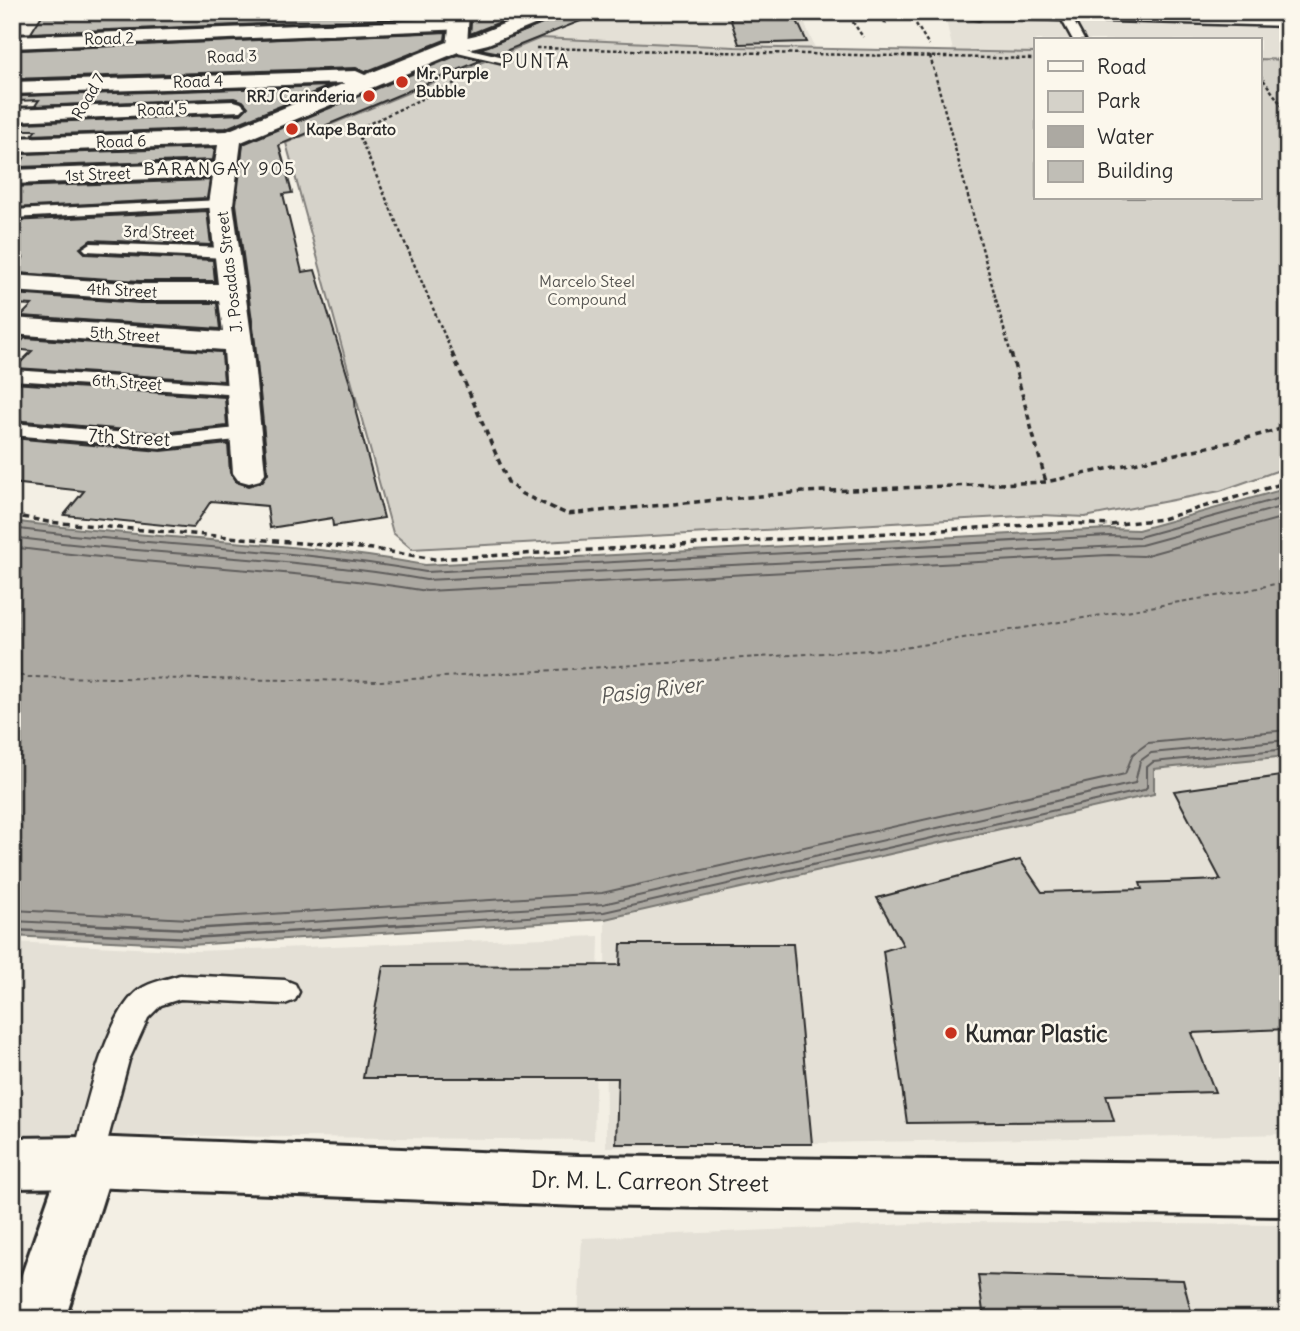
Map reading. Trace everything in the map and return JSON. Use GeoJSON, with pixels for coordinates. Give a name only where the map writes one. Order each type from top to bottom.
{"type":"FeatureCollection","features":[{"type":"Feature","properties":{"kind":"street"},"geometry":{"type":"LineString","coordinates":[[391,51],[457,33],[481,40],[546,13]]}},
{"type":"Feature","properties":{"kind":"street","name":"Road 7"},"geometry":{"type":"LineString","coordinates":[[43,176],[134,16]]}},
{"type":"Feature","properties":{"kind":"street"},"geometry":{"type":"LineString","coordinates":[[230,138],[384,76],[457,33]]}},
{"type":"Feature","properties":{"kind":"street","name":"Road 2"},"geometry":{"type":"LineString","coordinates":[[12,42],[457,33]]}},
{"type":"Feature","properties":{"kind":"street","name":"Road 4"},"geometry":{"type":"LineString","coordinates":[[12,88],[384,76]]}},
{"type":"Feature","properties":{"kind":"street","name":"Road 5"},"geometry":{"type":"LineString","coordinates":[[12,115],[312,104]]}},
{"type":"Feature","properties":{"kind":"street","name":"Road 6"},"geometry":{"type":"LineString","coordinates":[[12,145],[230,138]]}},
{"type":"Feature","properties":{"kind":"street","name":"J. Posadas Street"},"geometry":{"type":"LineString","coordinates":[[230,138],[221,204],[238,342],[249,474]]}},
{"type":"Feature","properties":{"kind":"street","name":"1st Street"},"geometry":{"type":"LineString","coordinates":[[12,177],[225,170]]}},
{"type":"Feature","properties":{"kind":"street","name":"4th Street"},"geometry":{"type":"LineString","coordinates":[[12,283],[140,292],[232,292]]}},
{"type":"Feature","properties":{"kind":"street","name":"5th Street"},"geometry":{"type":"LineString","coordinates":[[12,327],[238,342]]}},
{"type":"Feature","properties":{"kind":"street"},"geometry":{"type":"LineString","coordinates":[[36,1319],[88,1162]]}},
{"type":"Feature","properties":{"kind":"street","name":"Dr. M. L. Carreon Street"},"geometry":{"type":"LineString","coordinates":[[12,1163],[88,1162],[580,1181],[1288,1190]]}},
{"type":"Feature","properties":{"kind":"lane"},"geometry":{"type":"LineString","coordinates":[[973,13],[1288,23]]}},
{"type":"Feature","properties":{"kind":"lane"},"geometry":{"type":"LineString","coordinates":[[1065,16],[1077,38]]}},
{"type":"Feature","properties":{"kind":"lane"},"geometry":{"type":"LineString","coordinates":[[457,33],[504,60]]}},
{"type":"Feature","properties":{"kind":"lane"},"geometry":{"type":"LineString","coordinates":[[13,214],[221,204]]}},
{"type":"Feature","properties":{"kind":"lane","name":"3rd Street"},"geometry":{"type":"LineString","coordinates":[[91,248],[226,253]]}},
{"type":"Feature","properties":{"kind":"lane","name":"6th Street"},"geometry":{"type":"LineString","coordinates":[[12,375],[242,390]]}},
{"type":"Feature","properties":{"kind":"lane","name":"7th Street"},"geometry":{"type":"LineString","coordinates":[[12,429],[161,442],[246,433]]}},
{"type":"Feature","properties":{"kind":"lane"},"geometry":{"type":"LineString","coordinates":[[88,1162],[114,1060],[137,1010],[151,997],[180,987],[285,992]]}},
{"type":"Feature","properties":{"kind":"path"},"geometry":{"type":"LineString","coordinates":[[846,12],[863,37]]}},
{"type":"Feature","properties":{"kind":"path"},"geometry":{"type":"LineString","coordinates":[[877,12],[886,24]]}},
{"type":"Feature","properties":{"kind":"path"},"geometry":{"type":"LineString","coordinates":[[916,12],[916,24],[929,45]]}},
{"type":"Feature","properties":{"kind":"path"},"geometry":{"type":"LineString","coordinates":[[1034,59],[555,47],[532,49],[370,122],[358,133],[508,481],[522,494],[567,514],[803,492],[1046,482],[1236,441],[1288,427]]}},
{"type":"Feature","properties":{"kind":"path"},"geometry":{"type":"LineString","coordinates":[[930,56],[1046,482]]}},
{"type":"Feature","properties":{"kind":"path"},"geometry":{"type":"LineString","coordinates":[[1262,78],[1288,114]]}},
{"type":"Feature","properties":{"kind":"path"},"geometry":{"type":"LineString","coordinates":[[12,515],[48,522],[373,549],[434,559],[1065,523],[1126,524],[1162,519],[1288,482]]}},
{"type":"Feature","properties":{"kind":"shaded area"},"geometry":{"type":"Polygon","coordinates":[[[602,12],[800,12],[815,48],[541,38],[602,12]]]}},
{"type":"Feature","properties":{"kind":"shaded area"},"geometry":{"type":"Polygon","coordinates":[[[968,12],[1288,12],[1288,60],[1262,59],[1262,38],[1034,38],[1034,53],[953,51],[946,20],[968,12]]]}},
{"type":"Feature","properties":{"kind":"shaded area"},"geometry":{"type":"Polygon","coordinates":[[[1288,756],[1288,1134],[606,1147],[605,919],[1154,794],[1153,769],[1288,756]]]}},
{"type":"Feature","properties":{"kind":"shaded area"},"geometry":{"type":"Polygon","coordinates":[[[599,936],[594,1140],[12,1134],[12,942],[197,951],[599,936]]]}},
{"type":"Feature","properties":{"kind":"shaded area"},"geometry":{"type":"Polygon","coordinates":[[[959,1222],[1288,1225],[1288,1319],[578,1319],[582,1238],[959,1222]]]}},
{"type":"Feature","properties":{"kind":"green space","name":"Marcelo Steel Compound"},"geometry":{"type":"Polygon","coordinates":[[[541,38],[735,47],[1034,53],[1034,200],[1262,200],[1262,59],[1288,60],[1288,467],[1220,491],[1085,517],[1041,515],[412,549],[393,533],[286,143],[541,38]]]}},
{"type":"Feature","properties":{"kind":"water","name":"Pasig River"},"geometry":{"type":"Polygon","coordinates":[[[1288,488],[1288,756],[1154,769],[1154,794],[605,919],[190,945],[12,936],[12,521],[322,550],[425,565],[1109,529],[1138,530],[1288,488]]]}},
{"type":"Feature","properties":{"kind":"building"},"geometry":{"type":"Polygon","coordinates":[[[44,12],[448,12],[448,17],[31,33],[44,12]]]}},
{"type":"Feature","properties":{"kind":"building"},"geometry":{"type":"Polygon","coordinates":[[[472,12],[525,12],[470,34],[472,12]]]}},
{"type":"Feature","properties":{"kind":"building"},"geometry":{"type":"Polygon","coordinates":[[[561,12],[598,14],[500,53],[480,49],[557,18],[561,12]]]}},
{"type":"Feature","properties":{"kind":"building"},"geometry":{"type":"Polygon","coordinates":[[[728,12],[793,12],[807,42],[739,44],[728,12]]]}},
{"type":"Feature","properties":{"kind":"building"},"geometry":{"type":"Polygon","coordinates":[[[446,32],[445,40],[365,72],[356,68],[12,79],[12,62],[20,50],[446,32]]]}},
{"type":"Feature","properties":{"kind":"building"},"geometry":{"type":"Polygon","coordinates":[[[458,55],[482,60],[279,145],[292,193],[283,194],[302,272],[315,270],[355,400],[356,413],[384,518],[333,526],[332,518],[270,528],[267,506],[211,501],[193,528],[64,515],[84,491],[12,483],[12,438],[161,451],[228,444],[230,473],[236,482],[248,486],[262,482],[268,473],[255,342],[236,204],[243,144],[458,55]]]}},
{"type":"Feature","properties":{"kind":"building"},"geometry":{"type":"Polygon","coordinates":[[[330,86],[226,128],[32,135],[36,130],[18,130],[23,123],[241,114],[248,107],[243,101],[234,98],[35,106],[39,100],[18,101],[21,96],[330,86]]]}},
{"type":"Feature","properties":{"kind":"building"},"geometry":{"type":"Polygon","coordinates":[[[215,148],[213,160],[19,167],[24,158],[18,158],[21,154],[215,148]]]}},
{"type":"Feature","properties":{"kind":"building"},"geometry":{"type":"Polygon","coordinates":[[[210,180],[207,198],[12,208],[12,187],[210,180]]]}},
{"type":"Feature","properties":{"kind":"building"},"geometry":{"type":"Polygon","coordinates":[[[207,211],[211,245],[91,240],[80,248],[86,254],[213,260],[215,281],[140,281],[17,273],[23,258],[12,259],[12,221],[207,211]]]}},
{"type":"Feature","properties":{"kind":"building"},"geometry":{"type":"Polygon","coordinates":[[[12,294],[140,303],[217,303],[220,329],[21,316],[32,305],[12,304],[12,294]]]}},
{"type":"Feature","properties":{"kind":"building"},"geometry":{"type":"Polygon","coordinates":[[[25,338],[222,352],[224,381],[15,368],[32,351],[13,349],[25,338]]]}},
{"type":"Feature","properties":{"kind":"building"},"geometry":{"type":"Polygon","coordinates":[[[12,383],[225,397],[227,426],[161,433],[12,420],[12,383]]]}},
{"type":"Feature","properties":{"kind":"building"},"geometry":{"type":"Polygon","coordinates":[[[1288,775],[1288,1029],[1192,1033],[1215,1092],[1106,1095],[1114,1121],[907,1123],[883,951],[903,945],[877,898],[1020,860],[1042,892],[1142,889],[1140,883],[1221,880],[1174,791],[1288,775]]]}},
{"type":"Feature","properties":{"kind":"building"},"geometry":{"type":"Polygon","coordinates":[[[621,944],[793,944],[812,1144],[616,1144],[618,1078],[363,1078],[383,966],[620,965],[621,944]]]}},
{"type":"Feature","properties":{"kind":"building"},"geometry":{"type":"Polygon","coordinates":[[[978,1275],[1183,1280],[1193,1319],[984,1319],[978,1275]]]}},
{"type":"Feature","properties":{"kind":"ferry route"},"geometry":{"type":"LineString","coordinates":[[12,674],[28,677],[381,681],[903,648],[1240,592],[1288,581]]}},
{"type":"Feature","properties":{"kind":"place","name":"Mr. Purple Bubble"},"geometry":{"type":"Point","coordinates":[402,82]}},
{"type":"Feature","properties":{"kind":"place","name":"RRJ Carinderia"},"geometry":{"type":"Point","coordinates":[369,96]}},
{"type":"Feature","properties":{"kind":"place","name":"Kape Barato"},"geometry":{"type":"Point","coordinates":[292,129]}},
{"type":"Feature","properties":{"kind":"place","name":"Kumar Plastic"},"geometry":{"type":"Point","coordinates":[951,1033]}},
{"type":"Feature","properties":{"kind":"district","name":"PUNTA"},"geometry":{"type":"Point","coordinates":[536,61]}},
{"type":"Feature","properties":{"kind":"district","name":"BARANGAY 905"},"geometry":{"type":"Point","coordinates":[220,168]}}]}
